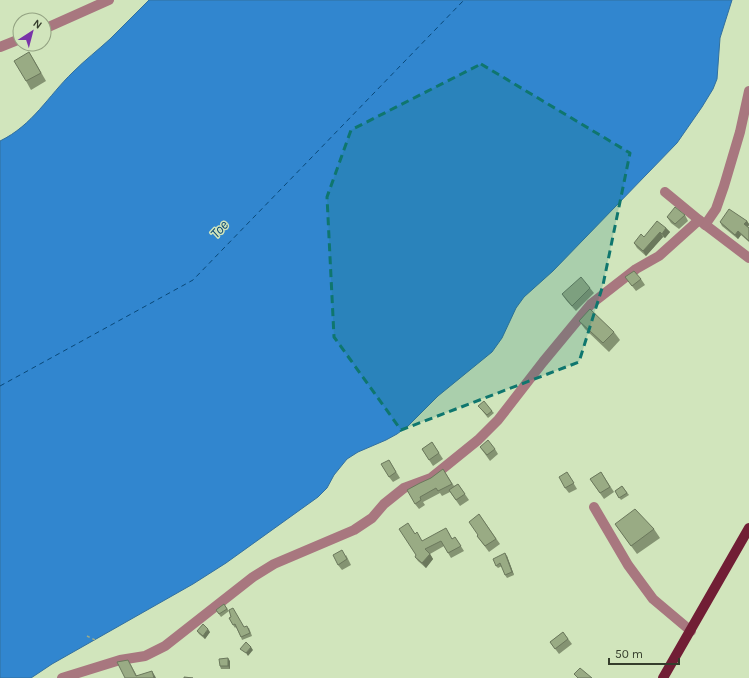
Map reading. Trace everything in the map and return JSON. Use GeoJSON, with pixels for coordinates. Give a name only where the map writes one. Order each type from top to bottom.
{"type":"FeatureCollection","features":[{"type":"Feature","properties":{"kind":"main road"},"geometry":{"type":"LineString","coordinates":[[663,678],[749,528]]}},
{"type":"Feature","properties":{"kind":"street"},"geometry":{"type":"LineString","coordinates":[[52,25],[109,0]]}},
{"type":"Feature","properties":{"kind":"street"},"geometry":{"type":"LineString","coordinates":[[0,47],[12,42]]}},
{"type":"Feature","properties":{"kind":"street"},"geometry":{"type":"LineString","coordinates":[[62,678],[120,660],[145,656],[165,646],[253,576],[274,564],[354,530],[372,518],[384,504],[404,488],[430,478],[478,440],[498,420],[591,304],[636,269],[659,256],[702,223],[716,209],[740,132],[749,92]]}},
{"type":"Feature","properties":{"kind":"street"},"geometry":{"type":"LineString","coordinates":[[665,192],[702,223],[749,258]]}},
{"type":"Feature","properties":{"kind":"street"},"geometry":{"type":"LineString","coordinates":[[594,507],[628,565],[653,598],[691,630]]}},
{"type":"Feature","properties":{"kind":"path"},"geometry":{"type":"LineString","coordinates":[[87,636],[95,640]]}},
{"type":"Feature","properties":{"kind":"highlighted area"},"geometry":{"type":"Polygon","coordinates":[[[481,64],[630,153],[603,285],[579,362],[401,430],[334,337],[327,197],[351,130],[481,64]]]}},
{"type":"Feature","properties":{"kind":"water","name":"Toe"},"geometry":{"type":"Polygon","coordinates":[[[149,0],[732,0],[720,38],[717,79],[702,107],[677,143],[553,271],[524,297],[516,308],[502,338],[492,352],[438,396],[408,426],[386,440],[358,452],[347,459],[334,475],[327,488],[318,497],[226,563],[193,584],[52,664],[31,678],[0,678],[0,141],[22,127],[40,110],[64,81],[110,39],[149,0]]]}},
{"type":"Feature","properties":{"kind":"building"},"geometry":{"type":"Polygon","coordinates":[[[29,52],[41,73],[26,81],[14,61],[29,52]]]}},
{"type":"Feature","properties":{"kind":"building"},"geometry":{"type":"Polygon","coordinates":[[[675,207],[685,215],[675,224],[667,217],[675,207]]]}},
{"type":"Feature","properties":{"kind":"building"},"geometry":{"type":"Polygon","coordinates":[[[729,209],[747,221],[744,224],[749,228],[749,241],[738,231],[735,235],[720,222],[729,209]]]}},
{"type":"Feature","properties":{"kind":"building"},"geometry":{"type":"Polygon","coordinates":[[[657,221],[666,228],[662,234],[660,232],[643,251],[634,243],[641,234],[644,237],[657,221]]]}},
{"type":"Feature","properties":{"kind":"building"},"geometry":{"type":"Polygon","coordinates":[[[634,271],[641,279],[632,286],[625,277],[634,271]]]}},
{"type":"Feature","properties":{"kind":"building"},"geometry":{"type":"Polygon","coordinates":[[[581,277],[590,288],[572,306],[562,294],[581,277]]]}},
{"type":"Feature","properties":{"kind":"building"},"geometry":{"type":"Polygon","coordinates":[[[590,309],[614,332],[603,343],[579,321],[590,309]]]}},
{"type":"Feature","properties":{"kind":"building"},"geometry":{"type":"Polygon","coordinates":[[[484,401],[492,411],[487,415],[478,406],[484,401]]]}},
{"type":"Feature","properties":{"kind":"building"},"geometry":{"type":"Polygon","coordinates":[[[488,440],[495,449],[487,455],[480,447],[488,440]]]}},
{"type":"Feature","properties":{"kind":"building"},"geometry":{"type":"Polygon","coordinates":[[[432,442],[439,453],[429,460],[422,449],[432,442]]]}},
{"type":"Feature","properties":{"kind":"building"},"geometry":{"type":"Polygon","coordinates":[[[389,460],[396,472],[389,477],[381,464],[389,460]]]}},
{"type":"Feature","properties":{"kind":"building"},"geometry":{"type":"Polygon","coordinates":[[[443,469],[452,484],[438,491],[436,488],[420,497],[421,500],[415,504],[407,490],[431,478],[443,469]]]}},
{"type":"Feature","properties":{"kind":"building"},"geometry":{"type":"Polygon","coordinates":[[[567,472],[574,483],[565,488],[559,477],[567,472]]]}},
{"type":"Feature","properties":{"kind":"building"},"geometry":{"type":"Polygon","coordinates":[[[601,472],[610,487],[600,493],[590,479],[601,472]]]}},
{"type":"Feature","properties":{"kind":"building"},"geometry":{"type":"Polygon","coordinates":[[[458,484],[465,494],[456,500],[449,490],[458,484]]]}},
{"type":"Feature","properties":{"kind":"building"},"geometry":{"type":"Polygon","coordinates":[[[622,486],[627,493],[619,498],[615,491],[622,486]]]}},
{"type":"Feature","properties":{"kind":"building"},"geometry":{"type":"Polygon","coordinates":[[[635,509],[654,529],[631,546],[615,524],[635,509]]]}},
{"type":"Feature","properties":{"kind":"building"},"geometry":{"type":"Polygon","coordinates":[[[479,514],[496,539],[485,546],[469,522],[479,514]]]}},
{"type":"Feature","properties":{"kind":"building"},"geometry":{"type":"Polygon","coordinates":[[[408,523],[415,534],[417,532],[422,541],[446,528],[452,539],[455,537],[461,546],[448,553],[441,541],[425,549],[430,554],[422,563],[415,557],[416,555],[399,529],[408,523]]]}},
{"type":"Feature","properties":{"kind":"building"},"geometry":{"type":"Polygon","coordinates":[[[342,550],[347,559],[338,565],[333,555],[342,550]]]}},
{"type":"Feature","properties":{"kind":"building"},"geometry":{"type":"Polygon","coordinates":[[[505,553],[512,572],[505,575],[500,563],[496,566],[493,559],[505,553]]]}},
{"type":"Feature","properties":{"kind":"building"},"geometry":{"type":"Polygon","coordinates":[[[224,604],[227,609],[219,614],[216,610],[224,604]]]}},
{"type":"Feature","properties":{"kind":"building"},"geometry":{"type":"Polygon","coordinates":[[[233,608],[244,627],[247,626],[250,633],[241,637],[235,624],[233,625],[229,618],[231,617],[229,610],[233,608]]]}},
{"type":"Feature","properties":{"kind":"building"},"geometry":{"type":"Polygon","coordinates":[[[203,624],[208,629],[203,636],[197,631],[203,624]]]}},
{"type":"Feature","properties":{"kind":"building"},"geometry":{"type":"Polygon","coordinates":[[[563,632],[568,639],[555,649],[550,642],[563,632]]]}},
{"type":"Feature","properties":{"kind":"building"},"geometry":{"type":"Polygon","coordinates":[[[246,642],[251,647],[246,653],[240,649],[246,642]]]}},
{"type":"Feature","properties":{"kind":"building"},"geometry":{"type":"Polygon","coordinates":[[[228,658],[228,666],[220,666],[219,659],[228,658]]]}},
{"type":"Feature","properties":{"kind":"building"},"geometry":{"type":"Polygon","coordinates":[[[128,660],[136,676],[152,671],[154,678],[125,678],[117,662],[128,660]]]}},
{"type":"Feature","properties":{"kind":"building"},"geometry":{"type":"Polygon","coordinates":[[[580,668],[592,678],[578,678],[574,674],[580,668]]]}},
{"type":"Feature","properties":{"kind":"ferry route"},"geometry":{"type":"LineString","coordinates":[[0,386],[193,280],[464,0]]}}]}
